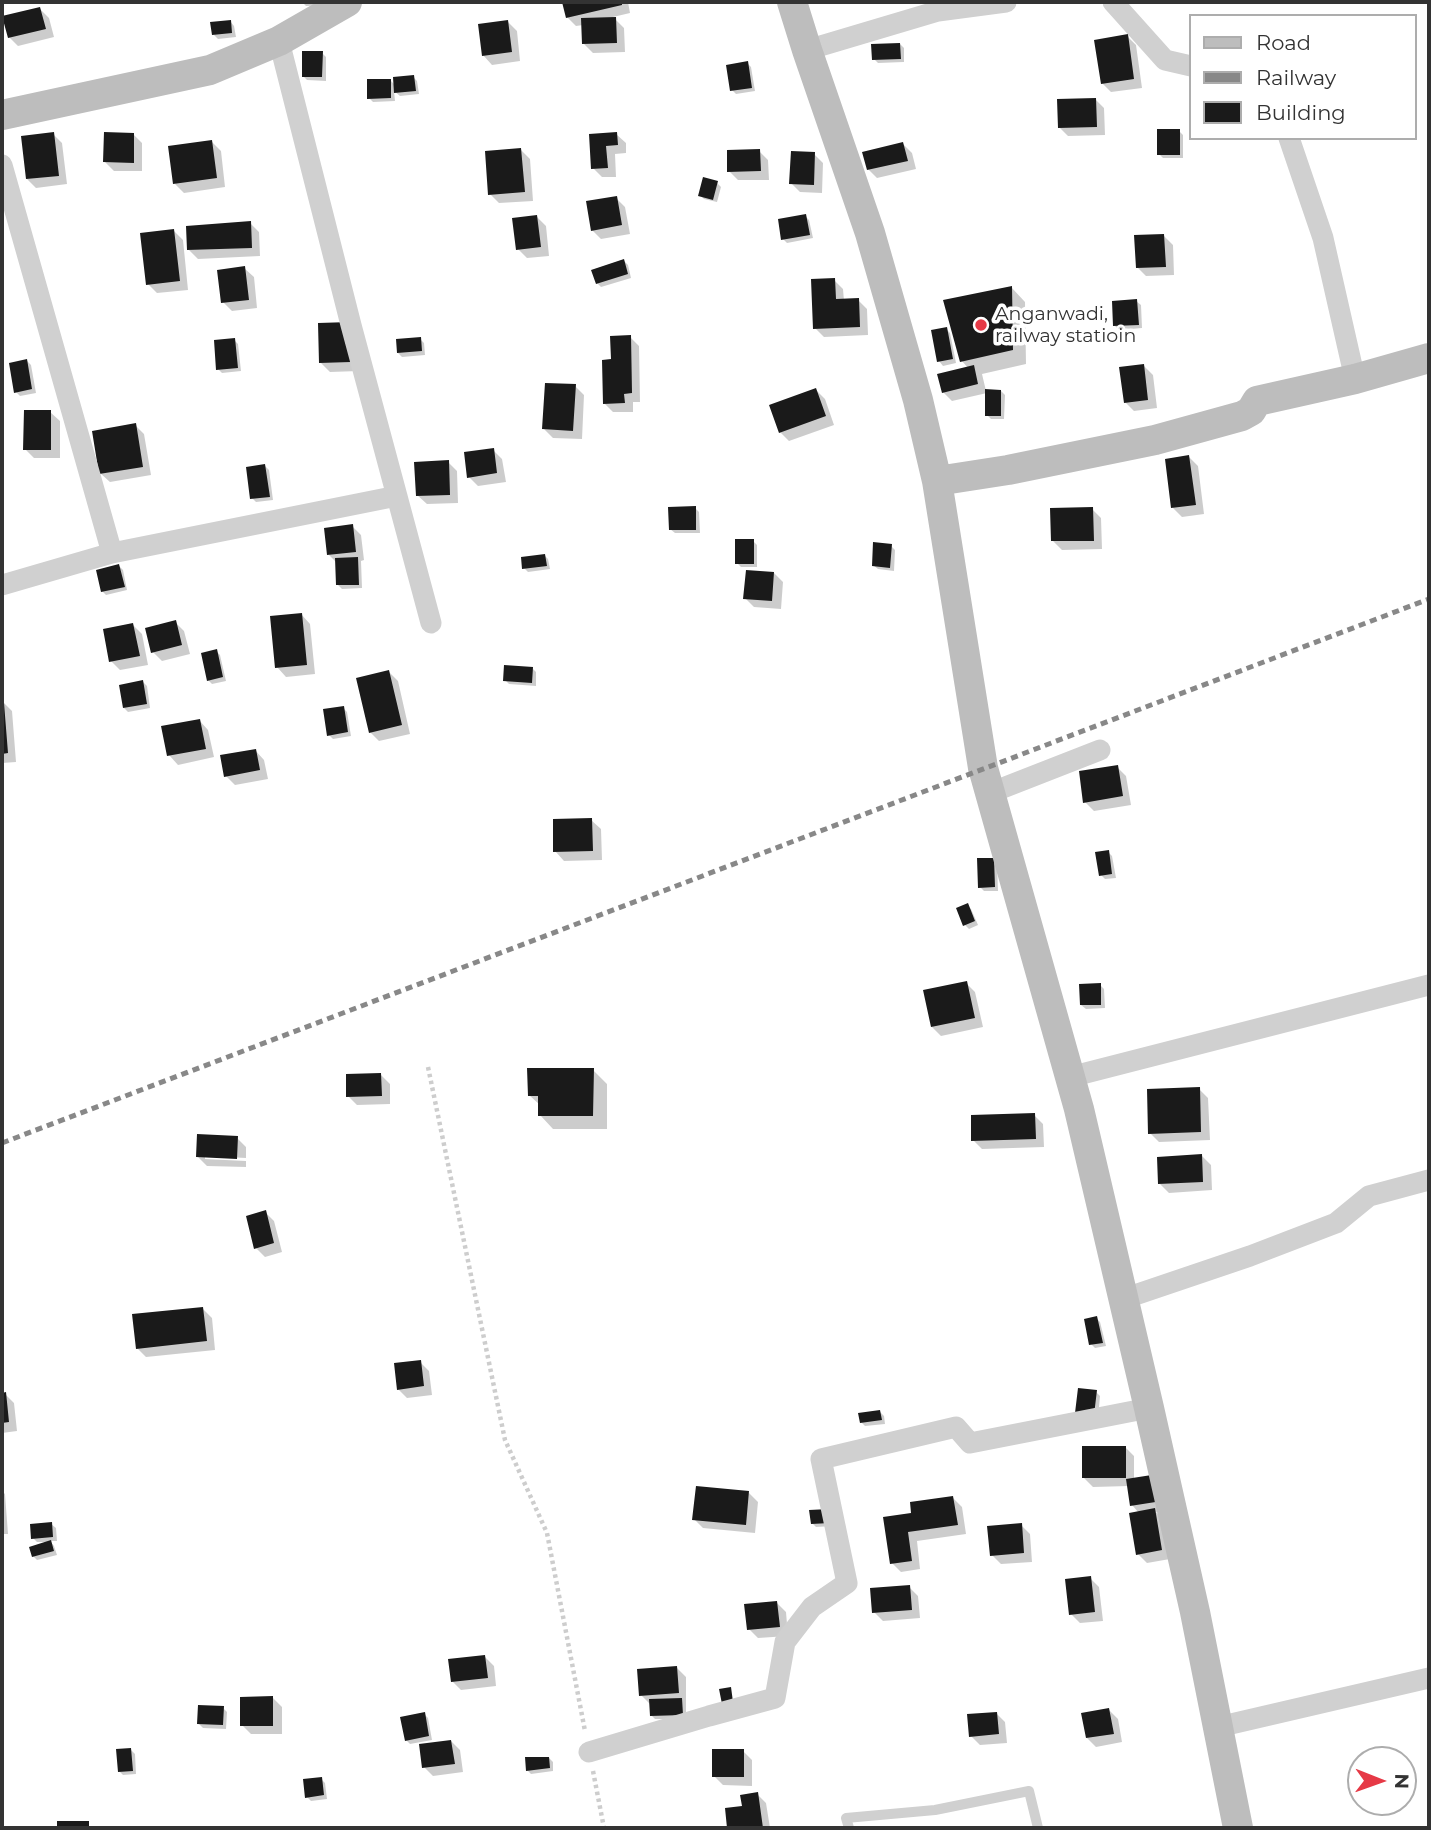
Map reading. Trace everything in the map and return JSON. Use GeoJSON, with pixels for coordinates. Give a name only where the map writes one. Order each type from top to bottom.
{"type":"FeatureCollection","features":[{"type":"Feature","properties":{"kind":"main road"},"geometry":{"type":"LineString","coordinates":[[2,115],[210,70],[279,41],[347,2]]}},
{"type":"Feature","properties":{"kind":"main road"},"geometry":{"type":"LineString","coordinates":[[792,2],[870,233],[918,400],[937,481],[983,768],[1070,1077],[1195,1612],[1238,1828]]}},
{"type":"Feature","properties":{"kind":"main road"},"geometry":{"type":"LineString","coordinates":[[937,481],[1008,470],[1155,440],[1242,416],[1251,411],[1257,401],[1355,379],[1429,358]]}},
{"type":"Feature","properties":{"kind":"street"},"geometry":{"type":"LineString","coordinates":[[807,50],[938,11],[1006,2]]}},
{"type":"Feature","properties":{"kind":"street"},"geometry":{"type":"LineString","coordinates":[[1113,2],[1165,60],[1190,66]]}},
{"type":"Feature","properties":{"kind":"street"},"geometry":{"type":"LineString","coordinates":[[279,41],[431,623]]}},
{"type":"Feature","properties":{"kind":"street"},"geometry":{"type":"LineString","coordinates":[[1290,140],[1324,238],[1355,379]]}},
{"type":"Feature","properties":{"kind":"street"},"geometry":{"type":"LineString","coordinates":[[2,165],[112,553]]}},
{"type":"Feature","properties":{"kind":"street"},"geometry":{"type":"LineString","coordinates":[[2,585],[112,553],[397,496]]}},
{"type":"Feature","properties":{"kind":"street"},"geometry":{"type":"LineString","coordinates":[[990,793],[1100,750]]}},
{"type":"Feature","properties":{"kind":"street"},"geometry":{"type":"LineString","coordinates":[[1070,1077],[1429,985]]}},
{"type":"Feature","properties":{"kind":"street"},"geometry":{"type":"LineString","coordinates":[[1123,1299],[1250,1256],[1336,1223],[1369,1196],[1429,1180]]}},
{"type":"Feature","properties":{"kind":"street"},"geometry":{"type":"LineString","coordinates":[[589,1752],[775,1698],[785,1643],[812,1607],[847,1583],[821,1459],[956,1427],[970,1443],[1149,1408]]}},
{"type":"Feature","properties":{"kind":"street"},"geometry":{"type":"LineString","coordinates":[[1218,1727],[1429,1678]]}},
{"type":"Feature","properties":{"kind":"lane"},"geometry":{"type":"LineString","coordinates":[[849,1828],[846,1818],[935,1810],[1029,1791],[1038,1828]]}},
{"type":"Feature","properties":{"kind":"path"},"geometry":{"type":"LineString","coordinates":[[428,1067],[505,1440],[547,1534],[604,1828]]}},
{"type":"Feature","properties":{"kind":"building"},"geometry":{"type":"Polygon","coordinates":[[[562,2],[622,2],[622,5],[566,18],[562,2]]]}},
{"type":"Feature","properties":{"kind":"building"},"geometry":{"type":"Polygon","coordinates":[[[40,7],[46,29],[8,38],[2,16],[40,7]]]}},
{"type":"Feature","properties":{"kind":"building"},"geometry":{"type":"Polygon","coordinates":[[[616,17],[617,43],[582,44],[581,18],[616,17]]]}},
{"type":"Feature","properties":{"kind":"building"},"geometry":{"type":"Polygon","coordinates":[[[231,20],[232,33],[212,35],[210,22],[231,20]]]}},
{"type":"Feature","properties":{"kind":"building"},"geometry":{"type":"Polygon","coordinates":[[[508,20],[512,52],[482,56],[478,24],[508,20]]]}},
{"type":"Feature","properties":{"kind":"building"},"geometry":{"type":"Polygon","coordinates":[[[1128,34],[1134,79],[1101,84],[1094,40],[1128,34]]]}},
{"type":"Feature","properties":{"kind":"building"},"geometry":{"type":"Polygon","coordinates":[[[900,43],[901,59],[872,60],[871,44],[900,43]]]}},
{"type":"Feature","properties":{"kind":"building"},"geometry":{"type":"Polygon","coordinates":[[[302,51],[323,51],[322,77],[302,77],[302,51]]]}},
{"type":"Feature","properties":{"kind":"building"},"geometry":{"type":"Polygon","coordinates":[[[748,61],[752,88],[730,91],[726,65],[748,61]]]}},
{"type":"Feature","properties":{"kind":"building"},"geometry":{"type":"Polygon","coordinates":[[[414,75],[416,91],[394,93],[393,77],[414,75]]]}},
{"type":"Feature","properties":{"kind":"building"},"geometry":{"type":"Polygon","coordinates":[[[367,79],[391,79],[391,98],[367,99],[367,79]]]}},
{"type":"Feature","properties":{"kind":"building"},"geometry":{"type":"Polygon","coordinates":[[[1096,98],[1097,127],[1058,128],[1057,99],[1096,98]]]}},
{"type":"Feature","properties":{"kind":"building"},"geometry":{"type":"Polygon","coordinates":[[[1157,129],[1180,129],[1180,155],[1157,155],[1157,129]]]}},
{"type":"Feature","properties":{"kind":"building"},"geometry":{"type":"Polygon","coordinates":[[[54,132],[59,176],[26,179],[21,136],[54,132]]]}},
{"type":"Feature","properties":{"kind":"building"},"geometry":{"type":"Polygon","coordinates":[[[104,132],[134,133],[134,163],[103,162],[104,132]]]}},
{"type":"Feature","properties":{"kind":"building"},"geometry":{"type":"Polygon","coordinates":[[[617,132],[618,145],[606,146],[608,168],[591,169],[589,134],[617,132]]]}},
{"type":"Feature","properties":{"kind":"building"},"geometry":{"type":"Polygon","coordinates":[[[212,140],[217,178],[173,184],[168,146],[212,140]]]}},
{"type":"Feature","properties":{"kind":"building"},"geometry":{"type":"Polygon","coordinates":[[[903,142],[908,161],[867,170],[862,152],[903,142]]]}},
{"type":"Feature","properties":{"kind":"building"},"geometry":{"type":"Polygon","coordinates":[[[521,148],[525,192],[488,195],[485,151],[521,148]]]}},
{"type":"Feature","properties":{"kind":"building"},"geometry":{"type":"Polygon","coordinates":[[[760,149],[761,171],[727,172],[727,150],[760,149]]]}},
{"type":"Feature","properties":{"kind":"building"},"geometry":{"type":"Polygon","coordinates":[[[791,151],[815,152],[814,185],[789,184],[791,151]]]}},
{"type":"Feature","properties":{"kind":"building"},"geometry":{"type":"Polygon","coordinates":[[[703,177],[718,181],[713,200],[698,196],[703,177]]]}},
{"type":"Feature","properties":{"kind":"building"},"geometry":{"type":"Polygon","coordinates":[[[617,196],[622,225],[591,231],[586,201],[617,196]]]}},
{"type":"Feature","properties":{"kind":"building"},"geometry":{"type":"Polygon","coordinates":[[[806,214],[810,235],[781,240],[778,219],[806,214]]]}},
{"type":"Feature","properties":{"kind":"building"},"geometry":{"type":"Polygon","coordinates":[[[537,215],[541,247],[516,250],[512,218],[537,215]]]}},
{"type":"Feature","properties":{"kind":"building"},"geometry":{"type":"Polygon","coordinates":[[[251,221],[252,248],[187,250],[186,226],[251,221]]]}},
{"type":"Feature","properties":{"kind":"building"},"geometry":{"type":"Polygon","coordinates":[[[174,229],[180,281],[146,285],[140,233],[174,229]]]}},
{"type":"Feature","properties":{"kind":"building"},"geometry":{"type":"Polygon","coordinates":[[[1164,234],[1166,267],[1136,268],[1134,235],[1164,234]]]}},
{"type":"Feature","properties":{"kind":"building"},"geometry":{"type":"Polygon","coordinates":[[[624,259],[628,274],[596,284],[591,270],[624,259]]]}},
{"type":"Feature","properties":{"kind":"building"},"geometry":{"type":"Polygon","coordinates":[[[245,266],[249,300],[221,303],[217,270],[245,266]]]}},
{"type":"Feature","properties":{"kind":"building"},"geometry":{"type":"Polygon","coordinates":[[[835,278],[836,299],[859,298],[860,327],[813,329],[811,279],[835,278]]]}},
{"type":"Feature","properties":{"kind":"building","name":"Anganwadi, railway statioin"},"geometry":{"type":"Polygon","coordinates":[[[1012,286],[1013,350],[960,362],[943,300],[1012,286]]]}},
{"type":"Feature","properties":{"kind":"building"},"geometry":{"type":"Polygon","coordinates":[[[1137,299],[1139,325],[1113,326],[1112,301],[1137,299]]]}},
{"type":"Feature","properties":{"kind":"building"},"geometry":{"type":"Polygon","coordinates":[[[350,322],[351,362],[319,363],[318,323],[350,322]]]}},
{"type":"Feature","properties":{"kind":"building"},"geometry":{"type":"Polygon","coordinates":[[[947,327],[953,359],[937,362],[931,330],[947,327]]]}},
{"type":"Feature","properties":{"kind":"building"},"geometry":{"type":"Polygon","coordinates":[[[631,335],[632,393],[624,394],[625,403],[603,404],[602,360],[611,359],[610,336],[631,335]]]}},
{"type":"Feature","properties":{"kind":"building"},"geometry":{"type":"Polygon","coordinates":[[[421,337],[422,351],[397,353],[396,339],[421,337]]]}},
{"type":"Feature","properties":{"kind":"building"},"geometry":{"type":"Polygon","coordinates":[[[235,338],[238,368],[216,370],[214,340],[235,338]]]}},
{"type":"Feature","properties":{"kind":"building"},"geometry":{"type":"Polygon","coordinates":[[[27,359],[32,389],[14,393],[9,363],[27,359]]]}},
{"type":"Feature","properties":{"kind":"building"},"geometry":{"type":"Polygon","coordinates":[[[1144,364],[1148,400],[1124,403],[1119,367],[1144,364]]]}},
{"type":"Feature","properties":{"kind":"building"},"geometry":{"type":"Polygon","coordinates":[[[974,365],[978,384],[942,393],[937,374],[974,365]]]}},
{"type":"Feature","properties":{"kind":"building"},"geometry":{"type":"Polygon","coordinates":[[[545,383],[576,384],[573,431],[542,429],[545,383]]]}},
{"type":"Feature","properties":{"kind":"building"},"geometry":{"type":"Polygon","coordinates":[[[816,388],[826,416],[779,433],[769,405],[816,388]]]}},
{"type":"Feature","properties":{"kind":"building"},"geometry":{"type":"Polygon","coordinates":[[[985,389],[1001,390],[1001,416],[985,416],[985,389]]]}},
{"type":"Feature","properties":{"kind":"building"},"geometry":{"type":"Polygon","coordinates":[[[24,410],[51,410],[51,450],[23,450],[24,410]]]}},
{"type":"Feature","properties":{"kind":"building"},"geometry":{"type":"Polygon","coordinates":[[[136,423],[143,467],[99,474],[92,431],[136,423]]]}},
{"type":"Feature","properties":{"kind":"building"},"geometry":{"type":"Polygon","coordinates":[[[494,448],[497,473],[467,478],[464,452],[494,448]]]}},
{"type":"Feature","properties":{"kind":"building"},"geometry":{"type":"Polygon","coordinates":[[[1189,455],[1196,505],[1171,508],[1165,459],[1189,455]]]}},
{"type":"Feature","properties":{"kind":"building"},"geometry":{"type":"Polygon","coordinates":[[[449,460],[450,495],[416,496],[414,462],[449,460]]]}},
{"type":"Feature","properties":{"kind":"building"},"geometry":{"type":"Polygon","coordinates":[[[265,464],[270,497],[250,499],[246,467],[265,464]]]}},
{"type":"Feature","properties":{"kind":"building"},"geometry":{"type":"Polygon","coordinates":[[[696,506],[696,530],[669,530],[668,507],[696,506]]]}},
{"type":"Feature","properties":{"kind":"building"},"geometry":{"type":"Polygon","coordinates":[[[1093,507],[1094,541],[1051,541],[1050,508],[1093,507]]]}},
{"type":"Feature","properties":{"kind":"building"},"geometry":{"type":"Polygon","coordinates":[[[353,524],[356,552],[327,555],[324,528],[353,524]]]}},
{"type":"Feature","properties":{"kind":"building"},"geometry":{"type":"Polygon","coordinates":[[[735,539],[754,539],[754,564],[735,564],[735,539]]]}},
{"type":"Feature","properties":{"kind":"building"},"geometry":{"type":"Polygon","coordinates":[[[873,542],[892,544],[890,568],[872,566],[873,542]]]}},
{"type":"Feature","properties":{"kind":"building"},"geometry":{"type":"Polygon","coordinates":[[[545,554],[547,566],[522,569],[521,557],[545,554]]]}},
{"type":"Feature","properties":{"kind":"building"},"geometry":{"type":"Polygon","coordinates":[[[358,557],[359,585],[336,585],[335,558],[358,557]]]}},
{"type":"Feature","properties":{"kind":"building"},"geometry":{"type":"Polygon","coordinates":[[[119,564],[125,587],[101,592],[96,570],[119,564]]]}},
{"type":"Feature","properties":{"kind":"building"},"geometry":{"type":"Polygon","coordinates":[[[746,570],[774,572],[772,601],[743,599],[746,570]]]}},
{"type":"Feature","properties":{"kind":"building"},"geometry":{"type":"Polygon","coordinates":[[[302,613],[307,665],[275,668],[270,616],[302,613]]]}},
{"type":"Feature","properties":{"kind":"building"},"geometry":{"type":"Polygon","coordinates":[[[176,620],[182,645],[151,653],[145,628],[176,620]]]}},
{"type":"Feature","properties":{"kind":"building"},"geometry":{"type":"Polygon","coordinates":[[[133,623],[140,656],[109,662],[103,629],[133,623]]]}},
{"type":"Feature","properties":{"kind":"building"},"geometry":{"type":"Polygon","coordinates":[[[217,649],[223,677],[207,681],[201,653],[217,649]]]}},
{"type":"Feature","properties":{"kind":"building"},"geometry":{"type":"Polygon","coordinates":[[[504,665],[533,667],[532,683],[503,681],[504,665]]]}},
{"type":"Feature","properties":{"kind":"building"},"geometry":{"type":"Polygon","coordinates":[[[389,670],[402,725],[369,733],[356,678],[389,670]]]}},
{"type":"Feature","properties":{"kind":"building"},"geometry":{"type":"Polygon","coordinates":[[[143,680],[147,704],[123,708],[119,685],[143,680]]]}},
{"type":"Feature","properties":{"kind":"building"},"geometry":{"type":"Polygon","coordinates":[[[2,703],[8,753],[2,754],[2,703]]]}},
{"type":"Feature","properties":{"kind":"building"},"geometry":{"type":"Polygon","coordinates":[[[344,706],[348,732],[327,736],[323,709],[344,706]]]}},
{"type":"Feature","properties":{"kind":"building"},"geometry":{"type":"Polygon","coordinates":[[[200,719],[206,749],[167,756],[161,726],[200,719]]]}},
{"type":"Feature","properties":{"kind":"building"},"geometry":{"type":"Polygon","coordinates":[[[256,749],[260,770],[224,777],[220,755],[256,749]]]}},
{"type":"Feature","properties":{"kind":"building"},"geometry":{"type":"Polygon","coordinates":[[[1118,765],[1123,796],[1083,803],[1079,771],[1118,765]]]}},
{"type":"Feature","properties":{"kind":"building"},"geometry":{"type":"Polygon","coordinates":[[[592,818],[593,851],[553,852],[553,819],[592,818]]]}},
{"type":"Feature","properties":{"kind":"building"},"geometry":{"type":"Polygon","coordinates":[[[1109,850],[1112,874],[1099,876],[1095,852],[1109,850]]]}},
{"type":"Feature","properties":{"kind":"building"},"geometry":{"type":"Polygon","coordinates":[[[977,858],[994,858],[995,887],[978,888],[977,858]]]}},
{"type":"Feature","properties":{"kind":"building"},"geometry":{"type":"Polygon","coordinates":[[[968,903],[975,921],[963,926],[956,908],[968,903]]]}},
{"type":"Feature","properties":{"kind":"building"},"geometry":{"type":"Polygon","coordinates":[[[967,981],[975,1018],[931,1027],[923,990],[967,981]]]}},
{"type":"Feature","properties":{"kind":"building"},"geometry":{"type":"Polygon","coordinates":[[[1101,983],[1101,1005],[1080,1005],[1079,984],[1101,983]]]}},
{"type":"Feature","properties":{"kind":"building"},"geometry":{"type":"Polygon","coordinates":[[[527,1068],[594,1068],[593,1116],[538,1116],[538,1096],[528,1096],[527,1068]]]}},
{"type":"Feature","properties":{"kind":"building"},"geometry":{"type":"Polygon","coordinates":[[[381,1073],[382,1096],[346,1097],[346,1074],[381,1073]]]}},
{"type":"Feature","properties":{"kind":"building"},"geometry":{"type":"Polygon","coordinates":[[[1200,1087],[1201,1132],[1148,1134],[1147,1089],[1200,1087]]]}},
{"type":"Feature","properties":{"kind":"building"},"geometry":{"type":"Polygon","coordinates":[[[1035,1113],[1036,1139],[971,1141],[971,1115],[1035,1113]]]}},
{"type":"Feature","properties":{"kind":"building"},"geometry":{"type":"Polygon","coordinates":[[[197,1134],[238,1136],[237,1159],[196,1157],[197,1134]]]}},
{"type":"Feature","properties":{"kind":"building"},"geometry":{"type":"Polygon","coordinates":[[[1202,1154],[1203,1182],[1158,1184],[1157,1157],[1202,1154]]]}},
{"type":"Feature","properties":{"kind":"building"},"geometry":{"type":"Polygon","coordinates":[[[266,1210],[274,1243],[254,1249],[246,1216],[266,1210]]]}},
{"type":"Feature","properties":{"kind":"building"},"geometry":{"type":"Polygon","coordinates":[[[203,1307],[207,1341],[136,1349],[132,1314],[203,1307]]]}},
{"type":"Feature","properties":{"kind":"building"},"geometry":{"type":"Polygon","coordinates":[[[1097,1316],[1103,1343],[1089,1345],[1084,1319],[1097,1316]]]}},
{"type":"Feature","properties":{"kind":"building"},"geometry":{"type":"Polygon","coordinates":[[[421,1360],[424,1386],[397,1390],[394,1363],[421,1360]]]}},
{"type":"Feature","properties":{"kind":"building"},"geometry":{"type":"Polygon","coordinates":[[[1078,1388],[1097,1390],[1094,1415],[1075,1413],[1078,1388]]]}},
{"type":"Feature","properties":{"kind":"building"},"geometry":{"type":"Polygon","coordinates":[[[6,1392],[9,1422],[2,1423],[2,1393],[6,1392]]]}},
{"type":"Feature","properties":{"kind":"building"},"geometry":{"type":"Polygon","coordinates":[[[880,1410],[882,1420],[860,1423],[858,1413],[880,1410]]]}},
{"type":"Feature","properties":{"kind":"building"},"geometry":{"type":"Polygon","coordinates":[[[1082,1446],[1126,1446],[1126,1478],[1082,1478],[1082,1446]]]}},
{"type":"Feature","properties":{"kind":"building"},"geometry":{"type":"Polygon","coordinates":[[[1158,1474],[1162,1501],[1130,1506],[1126,1479],[1158,1474]]]}},
{"type":"Feature","properties":{"kind":"building"},"geometry":{"type":"Polygon","coordinates":[[[696,1486],[749,1491],[746,1525],[692,1520],[696,1486]]]}},
{"type":"Feature","properties":{"kind":"building"},"geometry":{"type":"Polygon","coordinates":[[[953,1496],[958,1525],[908,1532],[912,1561],[890,1564],[883,1517],[911,1513],[910,1502],[953,1496]]]}},
{"type":"Feature","properties":{"kind":"building"},"geometry":{"type":"Polygon","coordinates":[[[1155,1508],[1162,1550],[1136,1555],[1129,1513],[1155,1508]]]}},
{"type":"Feature","properties":{"kind":"building"},"geometry":{"type":"Polygon","coordinates":[[[829,1509],[830,1523],[811,1524],[809,1510],[829,1509]]]}},
{"type":"Feature","properties":{"kind":"building"},"geometry":{"type":"Polygon","coordinates":[[[52,1522],[53,1537],[31,1539],[30,1524],[52,1522]]]}},
{"type":"Feature","properties":{"kind":"building"},"geometry":{"type":"Polygon","coordinates":[[[1022,1523],[1024,1553],[990,1556],[987,1526],[1022,1523]]]}},
{"type":"Feature","properties":{"kind":"building"},"geometry":{"type":"Polygon","coordinates":[[[51,1540],[54,1551],[32,1557],[29,1547],[51,1540]]]}},
{"type":"Feature","properties":{"kind":"building"},"geometry":{"type":"Polygon","coordinates":[[[1091,1576],[1095,1612],[1069,1615],[1065,1579],[1091,1576]]]}},
{"type":"Feature","properties":{"kind":"building"},"geometry":{"type":"Polygon","coordinates":[[[910,1585],[912,1610],[872,1613],[870,1588],[910,1585]]]}},
{"type":"Feature","properties":{"kind":"building"},"geometry":{"type":"Polygon","coordinates":[[[777,1601],[780,1627],[747,1630],[744,1604],[777,1601]]]}},
{"type":"Feature","properties":{"kind":"building"},"geometry":{"type":"Polygon","coordinates":[[[485,1655],[488,1678],[451,1682],[448,1659],[485,1655]]]}},
{"type":"Feature","properties":{"kind":"building"},"geometry":{"type":"Polygon","coordinates":[[[677,1666],[679,1693],[639,1696],[637,1669],[677,1666]]]}},
{"type":"Feature","properties":{"kind":"building"},"geometry":{"type":"Polygon","coordinates":[[[731,1687],[733,1702],[722,1704],[719,1689],[731,1687]]]}},
{"type":"Feature","properties":{"kind":"building"},"geometry":{"type":"Polygon","coordinates":[[[273,1696],[273,1726],[240,1726],[240,1697],[273,1696]]]}},
{"type":"Feature","properties":{"kind":"building"},"geometry":{"type":"Polygon","coordinates":[[[682,1698],[683,1715],[650,1716],[649,1699],[682,1698]]]}},
{"type":"Feature","properties":{"kind":"building"},"geometry":{"type":"Polygon","coordinates":[[[198,1705],[224,1706],[223,1725],[197,1724],[198,1705]]]}},
{"type":"Feature","properties":{"kind":"building"},"geometry":{"type":"Polygon","coordinates":[[[1109,1708],[1114,1734],[1086,1738],[1081,1713],[1109,1708]]]}},
{"type":"Feature","properties":{"kind":"building"},"geometry":{"type":"Polygon","coordinates":[[[425,1712],[429,1736],[405,1741],[400,1717],[425,1712]]]}},
{"type":"Feature","properties":{"kind":"building"},"geometry":{"type":"Polygon","coordinates":[[[997,1712],[999,1734],[969,1737],[967,1714],[997,1712]]]}},
{"type":"Feature","properties":{"kind":"building"},"geometry":{"type":"Polygon","coordinates":[[[451,1740],[455,1764],[422,1768],[419,1744],[451,1740]]]}},
{"type":"Feature","properties":{"kind":"building"},"geometry":{"type":"Polygon","coordinates":[[[131,1748],[133,1771],[118,1772],[116,1749],[131,1748]]]}},
{"type":"Feature","properties":{"kind":"building"},"geometry":{"type":"Polygon","coordinates":[[[712,1749],[744,1749],[744,1777],[712,1777],[712,1749]]]}},
{"type":"Feature","properties":{"kind":"building"},"geometry":{"type":"Polygon","coordinates":[[[525,1757],[549,1757],[550,1768],[526,1771],[525,1757]]]}},
{"type":"Feature","properties":{"kind":"building"},"geometry":{"type":"Polygon","coordinates":[[[322,1777],[324,1795],[305,1798],[303,1779],[322,1777]]]}},
{"type":"Feature","properties":{"kind":"building"},"geometry":{"type":"Polygon","coordinates":[[[758,1792],[763,1828],[727,1828],[725,1808],[742,1806],[740,1795],[758,1792]]]}},
{"type":"Feature","properties":{"kind":"building"},"geometry":{"type":"Polygon","coordinates":[[[57,1821],[89,1821],[89,1828],[57,1828],[57,1821]]]}},
{"type":"Feature","properties":{"kind":"railway"},"geometry":{"type":"LineString","coordinates":[[2,1143],[1429,599]]}},
{"type":"Feature","properties":{"kind":"place","name":"Anganwadi, railway statioin"},"geometry":{"type":"Point","coordinates":[981,325]}}]}
